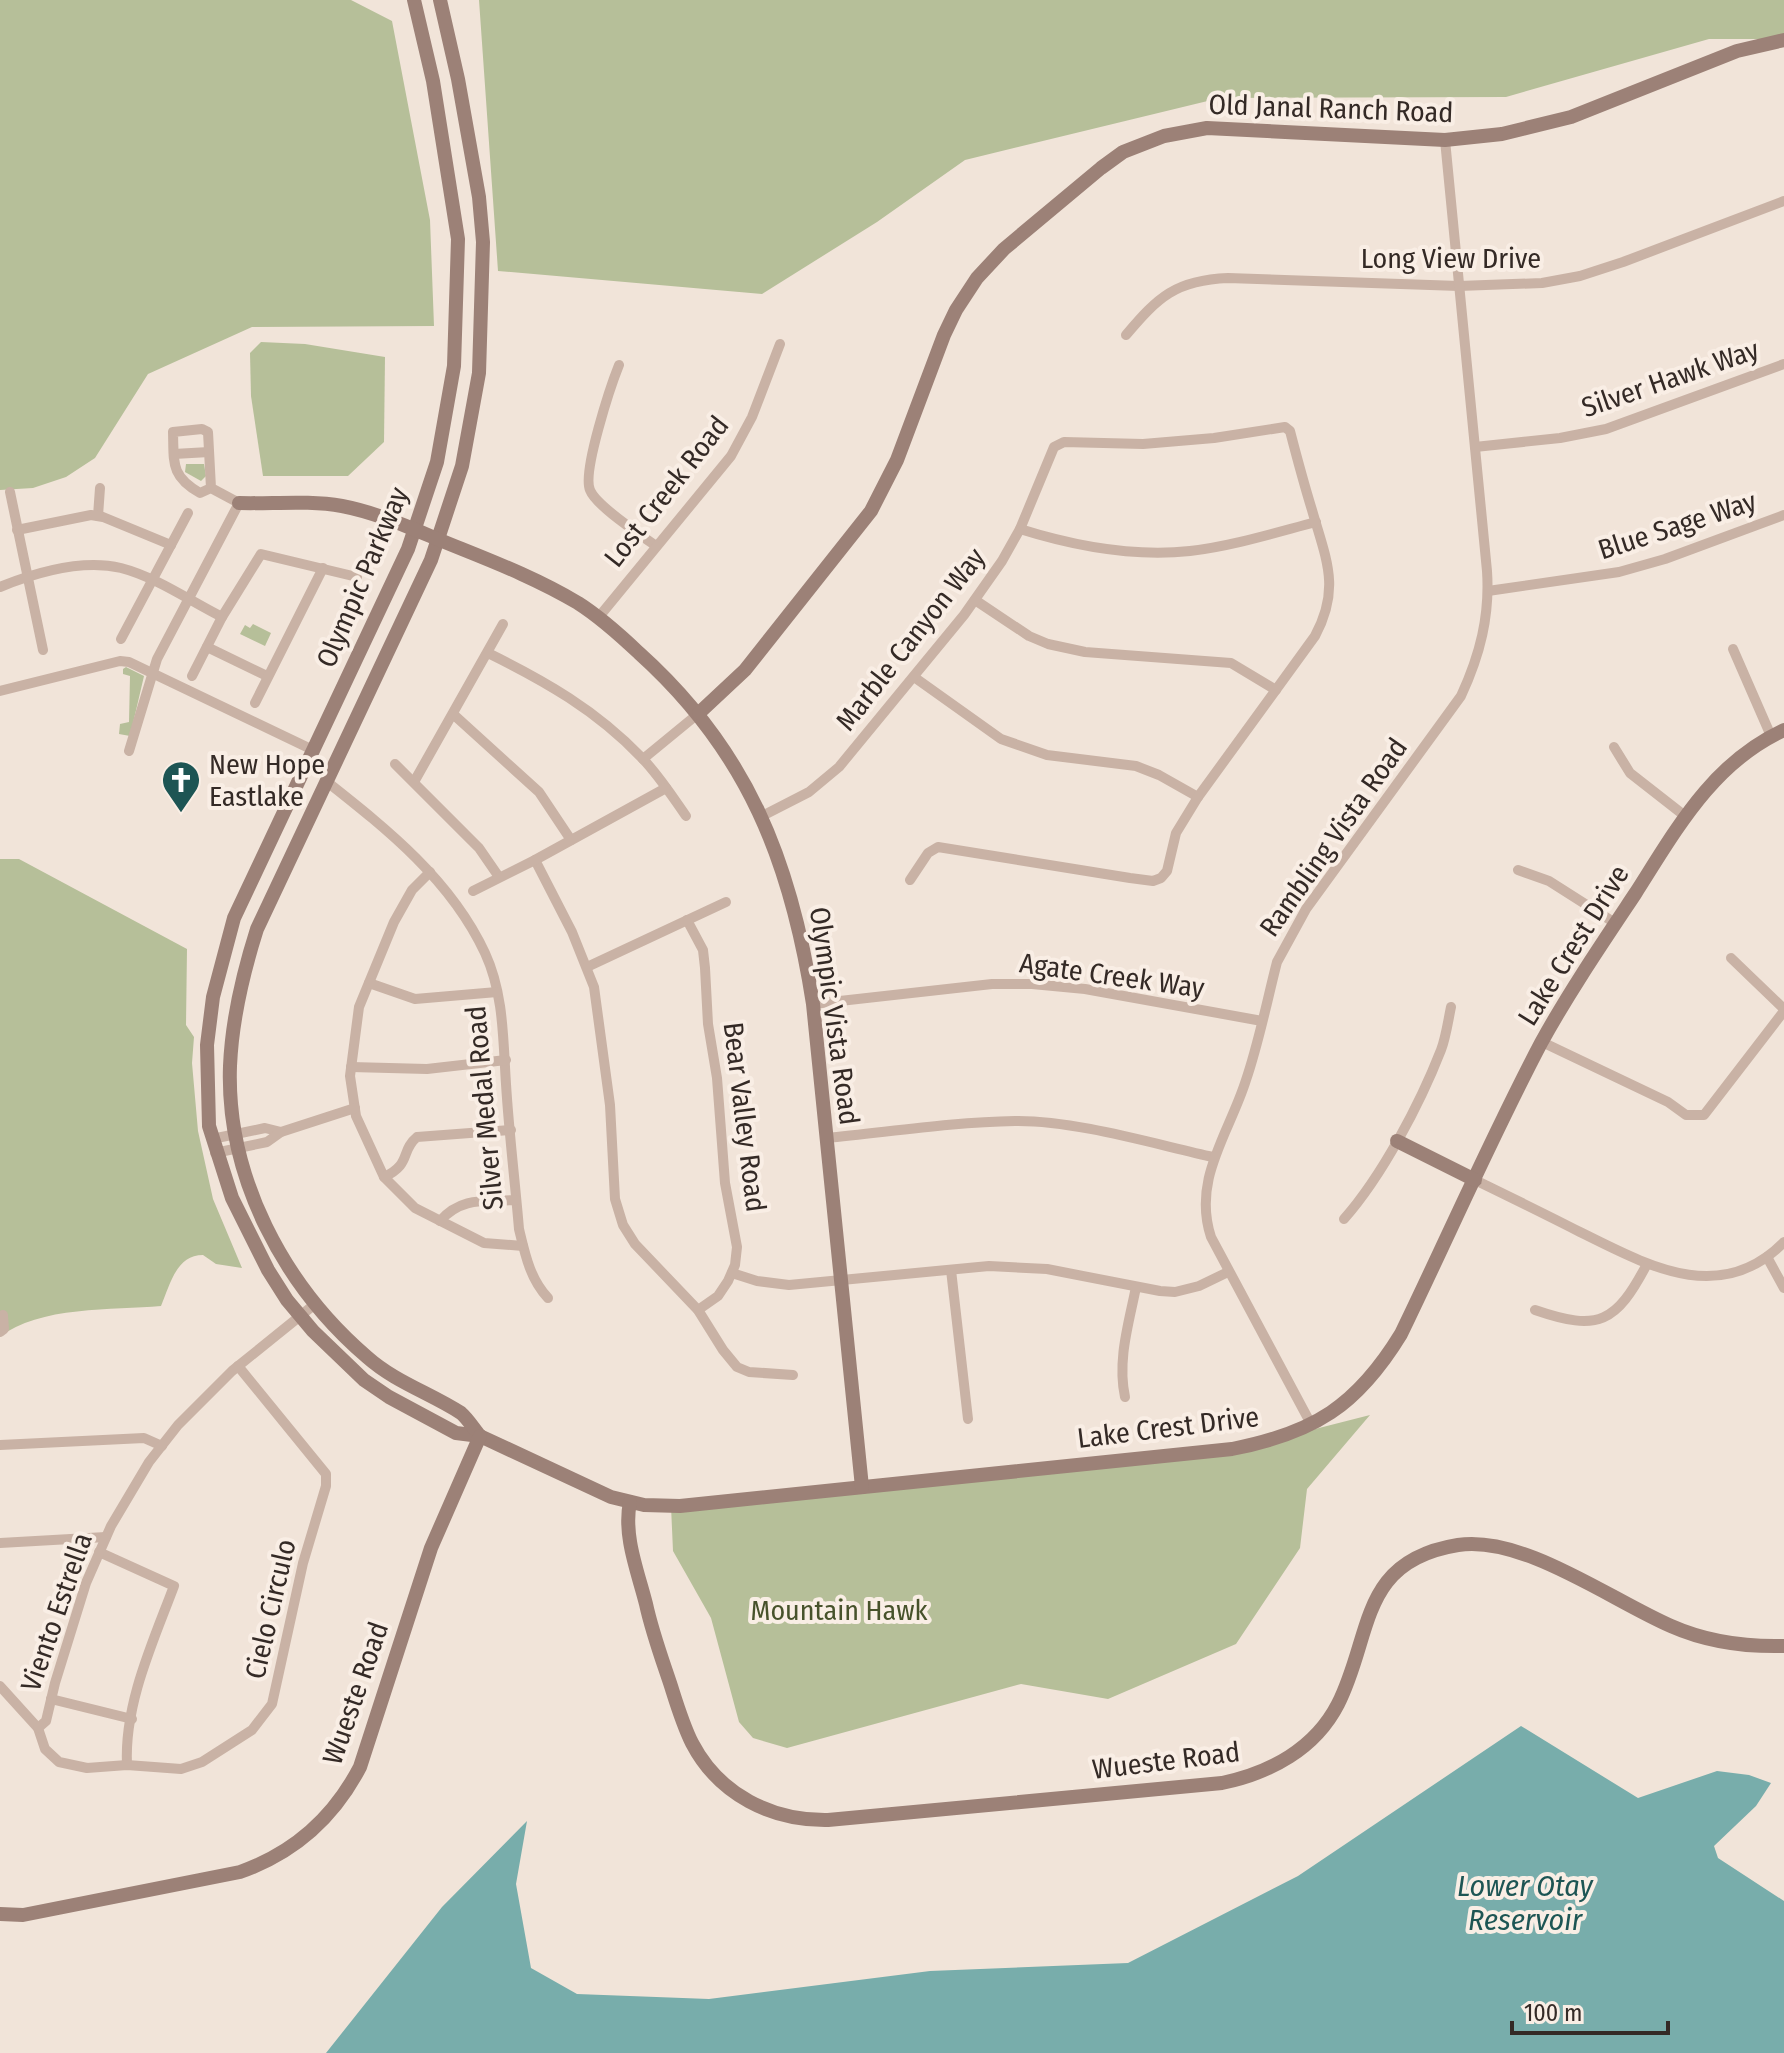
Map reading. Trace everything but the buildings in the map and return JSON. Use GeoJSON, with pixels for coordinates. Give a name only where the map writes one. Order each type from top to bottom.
{"type":"FeatureCollection","features":[{"type":"Feature","properties":{"kind":"street","name":"Olympic Parkway"},"geometry":{"type":"LineString","coordinates":[[214,1146],[206,1073],[207,1045],[220,968],[234,918],[416,530],[437,462],[454,366],[458,239],[433,81],[414,0]]}},
{"type":"Feature","properties":{"kind":"street","name":"Olympic Parkway"},"geometry":{"type":"LineString","coordinates":[[237,1141],[231,1057],[245,965],[257,929],[430,563],[462,466],[479,373],[483,246],[479,197],[440,0]]}},
{"type":"Feature","properties":{"kind":"street","name":"Old Janal Ranch Road"},"geometry":{"type":"LineString","coordinates":[[643,759],[745,670],[869,514],[897,460],[944,335],[977,278],[1004,249],[1123,152],[1177,132],[1207,128],[1445,140],[1502,134],[1571,117],[1737,51],[1784,40]]}},
{"type":"Feature","properties":{"kind":"street","name":"Rambling Vista Road"},"geometry":{"type":"LineString","coordinates":[[1311,1424],[1211,1237],[1205,1211],[1205,1190],[1213,1157],[1242,1093],[1277,962],[1296,924],[1461,696],[1478,656],[1487,614],[1488,591],[1445,140]]}},
{"type":"Feature","properties":{"kind":"street","name":"Long View Drive"},"geometry":{"type":"LineString","coordinates":[[1126,335],[1162,296],[1196,281],[1228,278],[1459,286],[1542,283],[1580,276],[1784,201]]}},
{"type":"Feature","properties":{"kind":"street","name":"Lost Creek Road"},"geometry":{"type":"LineString","coordinates":[[598,618],[731,456],[743,437],[780,344]]}},
{"type":"Feature","properties":{"kind":"street","name":"Silver Hawk Way"},"geometry":{"type":"LineString","coordinates":[[1475,447],[1560,438],[1606,429],[1784,364]]}},
{"type":"Feature","properties":{"kind":"street"},"geometry":{"type":"LineString","coordinates":[[619,365],[600,418],[589,480],[590,491],[609,511],[656,546]]}},
{"type":"Feature","properties":{"kind":"street","name":"Marble Canyon Way"},"geometry":{"type":"LineString","coordinates":[[762,816],[815,788],[839,767],[975,600],[1020,529],[1054,447],[1064,442],[1166,442],[1285,427],[1290,431],[1316,522]]}},
{"type":"Feature","properties":{"kind":"street"},"geometry":{"type":"LineString","coordinates":[[173,432],[208,432],[211,488],[200,493],[186,486],[175,471],[173,432]]}},
{"type":"Feature","properties":{"kind":"street"},"geometry":{"type":"LineString","coordinates":[[174,454],[209,452]]}},
{"type":"Feature","properties":{"kind":"street"},"geometry":{"type":"LineString","coordinates":[[98,516],[100,488]]}},
{"type":"Feature","properties":{"kind":"street"},"geometry":{"type":"LineString","coordinates":[[129,751],[157,659],[239,503],[211,488]]}},
{"type":"Feature","properties":{"kind":"street"},"geometry":{"type":"LineString","coordinates":[[10,492],[43,650]]}},
{"type":"Feature","properties":{"kind":"street","name":"Olympic Vista Road"},"geometry":{"type":"LineString","coordinates":[[239,503],[341,506],[416,530],[519,572],[580,605],[658,669],[699,713],[743,779],[762,816],[795,910],[813,1004],[862,1487]]}},
{"type":"Feature","properties":{"kind":"street"},"geometry":{"type":"LineString","coordinates":[[121,639],[188,513]]}},
{"type":"Feature","properties":{"kind":"street","name":"Blue Sage Way"},"geometry":{"type":"LineString","coordinates":[[1488,591],[1619,572],[1665,559],[1784,515]]}},
{"type":"Feature","properties":{"kind":"street"},"geometry":{"type":"LineString","coordinates":[[17,530],[98,516],[171,545]]}},
{"type":"Feature","properties":{"kind":"street"},"geometry":{"type":"LineString","coordinates":[[910,880],[928,853],[938,847],[1153,881],[1161,878],[1167,871],[1176,833],[1198,797],[1315,636],[1326,616],[1330,572],[1316,522],[1248,540],[1178,552],[1110,549],[1058,541],[1020,529]]}},
{"type":"Feature","properties":{"kind":"street"},"geometry":{"type":"LineString","coordinates":[[192,676],[222,617],[261,554],[357,577]]}},
{"type":"Feature","properties":{"kind":"street"},"geometry":{"type":"LineString","coordinates":[[0,587],[79,565],[125,569],[222,617]]}},
{"type":"Feature","properties":{"kind":"street"},"geometry":{"type":"LineString","coordinates":[[255,703],[323,568]]}},
{"type":"Feature","properties":{"kind":"street"},"geometry":{"type":"LineString","coordinates":[[975,600],[1029,636],[1048,644],[1085,652],[1231,663],[1276,690]]}},
{"type":"Feature","properties":{"kind":"street"},"geometry":{"type":"LineString","coordinates":[[414,782],[503,624]]}},
{"type":"Feature","properties":{"kind":"street"},"geometry":{"type":"LineString","coordinates":[[207,647],[267,676]]}},
{"type":"Feature","properties":{"kind":"street"},"geometry":{"type":"LineString","coordinates":[[1733,649],[1777,733]]}},
{"type":"Feature","properties":{"kind":"street"},"geometry":{"type":"LineString","coordinates":[[488,653],[573,699],[610,727],[643,759],[686,816]]}},
{"type":"Feature","properties":{"kind":"street"},"geometry":{"type":"LineString","coordinates":[[0,691],[120,661],[129,662],[313,750]]}},
{"type":"Feature","properties":{"kind":"street"},"geometry":{"type":"LineString","coordinates":[[914,677],[1001,739],[1047,755],[1136,766],[1198,797]]}},
{"type":"Feature","properties":{"kind":"street"},"geometry":{"type":"LineString","coordinates":[[453,714],[539,792],[571,840]]}},
{"type":"Feature","properties":{"kind":"street","name":"Lake Crest Drive"},"geometry":{"type":"LineString","coordinates":[[214,1146],[232,1198],[268,1270],[300,1315],[336,1356],[389,1397],[456,1433],[480,1436],[611,1497],[671,1506],[708,1505],[1232,1449],[1274,1439],[1339,1408],[1374,1374],[1389,1354],[1542,1042],[1615,923],[1685,816],[1713,780],[1777,733]]}},
{"type":"Feature","properties":{"kind":"street"},"geometry":{"type":"LineString","coordinates":[[1614,747],[1630,773],[1685,816]]}},
{"type":"Feature","properties":{"kind":"street"},"geometry":{"type":"LineString","coordinates":[[395,764],[479,848],[499,877]]}},
{"type":"Feature","properties":{"kind":"street","name":"Silver Medal Road"},"geometry":{"type":"LineString","coordinates":[[326,781],[408,848],[472,927],[487,956],[497,992],[506,1060],[516,1200],[523,1246],[539,1289],[548,1298]]}},
{"type":"Feature","properties":{"kind":"street"},"geometry":{"type":"LineString","coordinates":[[473,891],[666,788]]}},
{"type":"Feature","properties":{"kind":"street"},"geometry":{"type":"LineString","coordinates":[[535,860],[572,932],[594,987],[610,1105],[618,1212],[635,1244],[698,1310],[737,1367],[749,1372],[793,1375]]}},
{"type":"Feature","properties":{"kind":"street"},"geometry":{"type":"LineString","coordinates":[[1518,870],[1549,881],[1615,923]]}},
{"type":"Feature","properties":{"kind":"street"},"geometry":{"type":"LineString","coordinates":[[430,872],[412,890],[394,922],[359,1007],[351,1067],[356,1116],[384,1177],[415,1208],[484,1243],[523,1246]]}},
{"type":"Feature","properties":{"kind":"street"},"geometry":{"type":"LineString","coordinates":[[587,967],[726,902]]}},
{"type":"Feature","properties":{"kind":"street","name":"Bear Valley Road"},"geometry":{"type":"LineString","coordinates":[[687,920],[703,950],[725,1183],[737,1247],[732,1273]]}},
{"type":"Feature","properties":{"kind":"street"},"geometry":{"type":"LineString","coordinates":[[1542,1042],[1668,1102],[1686,1115],[1704,1115],[1784,1010],[1731,958]]}},
{"type":"Feature","properties":{"kind":"street"},"geometry":{"type":"LineString","coordinates":[[369,983],[415,999],[497,992]]}},
{"type":"Feature","properties":{"kind":"street","name":"Agate Creek Way"},"geometry":{"type":"LineString","coordinates":[[813,1004],[992,984],[1041,984],[1262,1021]]}},
{"type":"Feature","properties":{"kind":"street"},"geometry":{"type":"LineString","coordinates":[[1344,1219],[1363,1198],[1397,1141],[1441,1050],[1451,1007]]}},
{"type":"Feature","properties":{"kind":"street"},"geometry":{"type":"LineString","coordinates":[[351,1067],[427,1069],[506,1060]]}},
{"type":"Feature","properties":{"kind":"street"},"geometry":{"type":"LineString","coordinates":[[214,1146],[237,1141],[267,1142],[281,1132],[355,1108]]}},
{"type":"Feature","properties":{"kind":"street"},"geometry":{"type":"LineString","coordinates":[[826,1138],[1016,1121],[1097,1132],[1213,1157]]}},
{"type":"Feature","properties":{"kind":"street"},"geometry":{"type":"LineString","coordinates":[[384,1177],[403,1164],[411,1142],[417,1137],[511,1130]]}},
{"type":"Feature","properties":{"kind":"street","name":"Lake Crest Drive"},"geometry":{"type":"LineString","coordinates":[[237,1141],[260,1214],[285,1262],[315,1304],[350,1343],[375,1364],[463,1415],[480,1436]]}},
{"type":"Feature","properties":{"kind":"street"},"geometry":{"type":"LineString","coordinates":[[1397,1141],[1668,1272],[1704,1277],[1739,1270],[1767,1257],[1784,1242]]}},
{"type":"Feature","properties":{"kind":"street"},"geometry":{"type":"LineString","coordinates":[[440,1221],[451,1208],[464,1203],[516,1200]]}},
{"type":"Feature","properties":{"kind":"street"},"geometry":{"type":"LineString","coordinates":[[1767,1257],[1784,1288]]}},
{"type":"Feature","properties":{"kind":"street"},"geometry":{"type":"LineString","coordinates":[[1535,1310],[1570,1321],[1600,1319],[1620,1308],[1647,1264]]}},
{"type":"Feature","properties":{"kind":"street"},"geometry":{"type":"LineString","coordinates":[[698,1310],[718,1296],[732,1273],[772,1284],[1019,1266],[1175,1292],[1199,1286],[1228,1272]]}},
{"type":"Feature","properties":{"kind":"street"},"geometry":{"type":"LineString","coordinates":[[951,1270],[968,1419]]}},
{"type":"Feature","properties":{"kind":"street"},"geometry":{"type":"LineString","coordinates":[[1125,1397],[1121,1378],[1122,1358],[1136,1287]]}},
{"type":"Feature","properties":{"kind":"street","name":"Viento Estrella"},"geometry":{"type":"LineString","coordinates":[[38,1728],[46,1721],[86,1583],[106,1537],[149,1462],[194,1408],[238,1366],[315,1304]]}},
{"type":"Feature","properties":{"kind":"street"},"geometry":{"type":"LineString","coordinates":[[0,1332],[4,1329],[3,1315]]}},
{"type":"Feature","properties":{"kind":"street","name":"Cielo Circulo"},"geometry":{"type":"LineString","coordinates":[[0,1686],[38,1728],[45,1749],[59,1762],[87,1768],[127,1765],[181,1769],[202,1762],[252,1730],[272,1704],[303,1563],[326,1486],[326,1474],[238,1366]]}},
{"type":"Feature","properties":{"kind":"street","name":"Wueste Road"},"geometry":{"type":"LineString","coordinates":[[0,1914],[23,1915],[240,1872],[294,1847],[325,1819],[348,1791],[360,1767],[431,1548],[480,1436]]}},
{"type":"Feature","properties":{"kind":"street"},"geometry":{"type":"LineString","coordinates":[[0,1445],[144,1438],[162,1446]]}},
{"type":"Feature","properties":{"kind":"street","name":"Wueste Road"},"geometry":{"type":"LineString","coordinates":[[630,1502],[627,1519],[631,1546],[651,1628],[693,1746],[711,1772],[734,1792],[760,1808],[800,1819],[828,1820],[1206,1785],[1260,1773],[1302,1748],[1338,1705],[1366,1618],[1385,1585],[1409,1563],[1454,1546],[1489,1544],[1527,1554],[1670,1625],[1710,1640],[1784,1646]]}},
{"type":"Feature","properties":{"kind":"street"},"geometry":{"type":"LineString","coordinates":[[0,1543],[106,1537]]}},
{"type":"Feature","properties":{"kind":"street"},"geometry":{"type":"LineString","coordinates":[[99,1552],[174,1586],[139,1680],[126,1748],[127,1765]]}},
{"type":"Feature","properties":{"kind":"street"},"geometry":{"type":"LineString","coordinates":[[51,1699],[132,1719]]}},
{"type":"Feature","properties":{"kind":"green space"},"geometry":{"type":"Polygon","coordinates":[[[0,0],[351,0],[392,21],[430,220],[434,326],[252,327],[148,374],[95,458],[66,477],[33,488],[0,490],[0,0]]]}},
{"type":"Feature","properties":{"kind":"green space"},"geometry":{"type":"Polygon","coordinates":[[[479,0],[1784,0],[1784,39],[1709,39],[1506,97],[1220,98],[965,160],[877,222],[762,294],[498,271],[479,0]]]}},
{"type":"Feature","properties":{"kind":"green space"},"geometry":{"type":"Polygon","coordinates":[[[261,342],[305,344],[385,357],[384,442],[348,476],[263,476],[251,396],[250,353],[261,342]]]}},
{"type":"Feature","properties":{"kind":"green space"},"geometry":{"type":"Polygon","coordinates":[[[186,464],[204,464],[206,476],[201,481],[185,472],[186,464]]]}},
{"type":"Feature","properties":{"kind":"green space"},"geometry":{"type":"Polygon","coordinates":[[[253,624],[271,633],[265,646],[240,634],[245,625],[250,628],[253,624]]]}},
{"type":"Feature","properties":{"kind":"green space"},"geometry":{"type":"Polygon","coordinates":[[[126,667],[144,676],[130,736],[119,734],[120,724],[129,722],[130,676],[123,674],[126,667]]]}},
{"type":"Feature","properties":{"kind":"green space"},"geometry":{"type":"Polygon","coordinates":[[[0,859],[19,859],[187,949],[186,1025],[194,1037],[192,1063],[198,1131],[213,1199],[242,1268],[216,1264],[203,1255],[194,1256],[175,1273],[161,1306],[55,1315],[16,1327],[0,1337],[0,859]]]}},
{"type":"Feature","properties":{"kind":"green space","name":"Mountain Hawk"},"geometry":{"type":"Polygon","coordinates":[[[1370,1415],[1307,1489],[1300,1548],[1236,1644],[1108,1699],[1021,1684],[787,1748],[753,1738],[739,1722],[711,1618],[673,1551],[671,1506],[1256,1444],[1370,1415]]]}},
{"type":"Feature","properties":{"kind":"water","name":"Lower Otay Reservoir"},"geometry":{"type":"Polygon","coordinates":[[[1521,1726],[1638,1798],[1717,1771],[1749,1775],[1771,1783],[1756,1806],[1714,1846],[1718,1858],[1784,1901],[1784,2053],[326,2053],[442,1907],[527,1821],[516,1884],[531,1968],[577,1994],[709,1999],[930,1971],[1128,1963],[1298,1876],[1521,1726]]]}},
{"type":"Feature","properties":{"kind":"place","name":"New Hope Eastlake"},"geometry":{"type":"Point","coordinates":[181,814]}}]}
